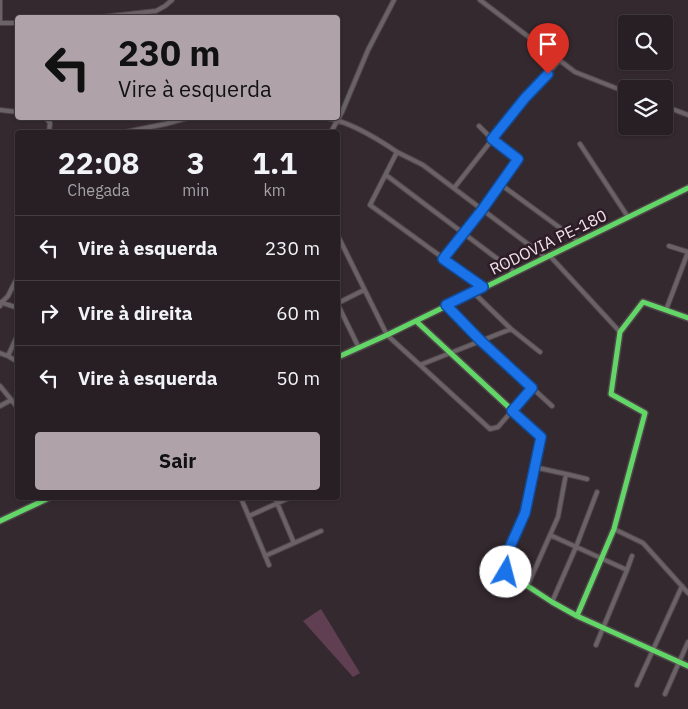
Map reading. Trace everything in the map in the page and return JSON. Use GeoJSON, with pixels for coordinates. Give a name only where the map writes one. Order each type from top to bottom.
{"type":"FeatureCollection","features":[{"type":"Feature","properties":{"kind":"street"},"geometry":{"type":"LineString","coordinates":[[0,0],[0,24],[15,23]]}},
{"type":"Feature","properties":{"kind":"street"},"geometry":{"type":"LineString","coordinates":[[120,15],[156,11],[172,0]]}},
{"type":"Feature","properties":{"kind":"street"},"geometry":{"type":"LineString","coordinates":[[340,115],[368,50],[394,0]]}},
{"type":"Feature","properties":{"kind":"street"},"geometry":{"type":"LineString","coordinates":[[480,0],[579,74],[618,89]]}},
{"type":"Feature","properties":{"kind":"street"},"geometry":{"type":"LineString","coordinates":[[454,188],[525,98],[560,61]]}},
{"type":"Feature","properties":{"kind":"street"},"geometry":{"type":"LineString","coordinates":[[673,109],[688,115]]}},
{"type":"Feature","properties":{"kind":"street"},"geometry":{"type":"LineString","coordinates":[[0,110],[15,112]]}},
{"type":"Feature","properties":{"kind":"street"},"geometry":{"type":"LineString","coordinates":[[137,130],[180,120]]}},
{"type":"Feature","properties":{"kind":"street"},"geometry":{"type":"LineString","coordinates":[[332,130],[338,120],[382,141],[397,152],[423,165],[547,256],[620,332]]}},
{"type":"Feature","properties":{"kind":"street"},"geometry":{"type":"LineString","coordinates":[[443,259],[482,210],[518,159],[492,139],[479,126]]}},
{"type":"Feature","properties":{"kind":"street"},"geometry":{"type":"LineString","coordinates":[[580,144],[628,217]]}},
{"type":"Feature","properties":{"kind":"street"},"geometry":{"type":"LineString","coordinates":[[397,152],[370,205],[483,287]]}},
{"type":"Feature","properties":{"kind":"street"},"geometry":{"type":"LineString","coordinates":[[386,175],[515,272]]}},
{"type":"Feature","properties":{"kind":"street"},"geometry":{"type":"LineString","coordinates":[[500,184],[578,241]]}},
{"type":"Feature","properties":{"kind":"street","name":"RODOVIA PE-180"},"geometry":{"type":"LineString","coordinates":[[340,356],[688,188]]}},
{"type":"Feature","properties":{"kind":"street"},"geometry":{"type":"LineString","coordinates":[[340,241],[387,335],[488,428],[496,428],[532,388]]}},
{"type":"Feature","properties":{"kind":"street"},"geometry":{"type":"LineString","coordinates":[[666,310],[688,252],[669,246]]}},
{"type":"Feature","properties":{"kind":"street"},"geometry":{"type":"LineString","coordinates":[[15,281],[8,296],[1,303],[15,307]]}},
{"type":"Feature","properties":{"kind":"street"},"geometry":{"type":"LineString","coordinates":[[340,303],[364,290]]}},
{"type":"Feature","properties":{"kind":"street"},"geometry":{"type":"LineString","coordinates":[[473,292],[540,352]]}},
{"type":"Feature","properties":{"kind":"street"},"geometry":{"type":"LineString","coordinates":[[577,616],[614,529],[645,413],[611,394],[620,332],[644,302],[688,318]]}},
{"type":"Feature","properties":{"kind":"street"},"geometry":{"type":"LineString","coordinates":[[446,305],[481,341],[552,406]]}},
{"type":"Feature","properties":{"kind":"street"},"geometry":{"type":"LineString","coordinates":[[340,308],[359,348]]}},
{"type":"Feature","properties":{"kind":"street"},"geometry":{"type":"LineString","coordinates":[[416,320],[541,437],[525,513],[504,561],[504,568],[507,574],[577,616],[688,666]]}},
{"type":"Feature","properties":{"kind":"street"},"geometry":{"type":"LineString","coordinates":[[420,365],[511,328]]}},
{"type":"Feature","properties":{"kind":"street"},"geometry":{"type":"LineString","coordinates":[[8,356],[15,341]]}},
{"type":"Feature","properties":{"kind":"street"},"geometry":{"type":"LineString","coordinates":[[0,353],[15,360]]}},
{"type":"Feature","properties":{"kind":"street"},"geometry":{"type":"LineString","coordinates":[[0,386],[15,405]]}},
{"type":"Feature","properties":{"kind":"street"},"geometry":{"type":"LineString","coordinates":[[0,406],[11,400]]}},
{"type":"Feature","properties":{"kind":"street"},"geometry":{"type":"LineString","coordinates":[[534,468],[587,479]]}},
{"type":"Feature","properties":{"kind":"street"},"geometry":{"type":"LineString","coordinates":[[527,587],[558,517],[566,474]]}},
{"type":"Feature","properties":{"kind":"street"},"geometry":{"type":"LineString","coordinates":[[552,602],[597,492]]}},
{"type":"Feature","properties":{"kind":"street"},"geometry":{"type":"LineString","coordinates":[[0,521],[45,500]]}},
{"type":"Feature","properties":{"kind":"street"},"geometry":{"type":"LineString","coordinates":[[242,500],[269,565]]}},
{"type":"Feature","properties":{"kind":"street"},"geometry":{"type":"LineString","coordinates":[[275,500],[294,543]]}},
{"type":"Feature","properties":{"kind":"street"},"geometry":{"type":"LineString","coordinates":[[249,516],[284,500]]}},
{"type":"Feature","properties":{"kind":"street"},"geometry":{"type":"LineString","coordinates":[[614,529],[643,543],[688,593]]}},
{"type":"Feature","properties":{"kind":"street"},"geometry":{"type":"LineString","coordinates":[[265,556],[321,531]]}},
{"type":"Feature","properties":{"kind":"street"},"geometry":{"type":"LineString","coordinates":[[550,535],[626,570]]}},
{"type":"Feature","properties":{"kind":"street"},"geometry":{"type":"LineString","coordinates":[[596,645],[632,556]]}},
{"type":"Feature","properties":{"kind":"street"},"geometry":{"type":"LineString","coordinates":[[637,685],[682,586]]}},
{"type":"Feature","properties":{"kind":"street"},"geometry":{"type":"LineString","coordinates":[[665,694],[688,642]]}},
{"type":"Feature","properties":{"kind":"shaded area"},"geometry":{"type":"Polygon","coordinates":[[[321,609],[360,673],[353,677],[303,621],[321,609]]]}},
{"type":"Feature","properties":{"kind":"traffic: fast"},"geometry":{"type":"LineString","coordinates":[[340,356],[688,188]]}},
{"type":"Feature","properties":{"kind":"traffic: fast"},"geometry":{"type":"LineString","coordinates":[[577,616],[614,529],[645,413],[611,394],[620,332],[643,302],[688,318]]}},
{"type":"Feature","properties":{"kind":"traffic: fast"},"geometry":{"type":"LineString","coordinates":[[416,321],[541,437],[525,513],[504,561],[506,572],[577,616],[688,666]]}},
{"type":"Feature","properties":{"kind":"traffic: fast"},"geometry":{"type":"LineString","coordinates":[[0,521],[45,500]]}},
{"type":"Feature","properties":{"kind":"route"},"geometry":{"type":"LineString","coordinates":[[506,572],[504,566],[505,558],[525,513],[541,437],[512,411],[532,388],[481,341],[446,305],[483,287],[443,259],[482,210],[518,159],[492,139],[525,98],[548,74]]}}]}
